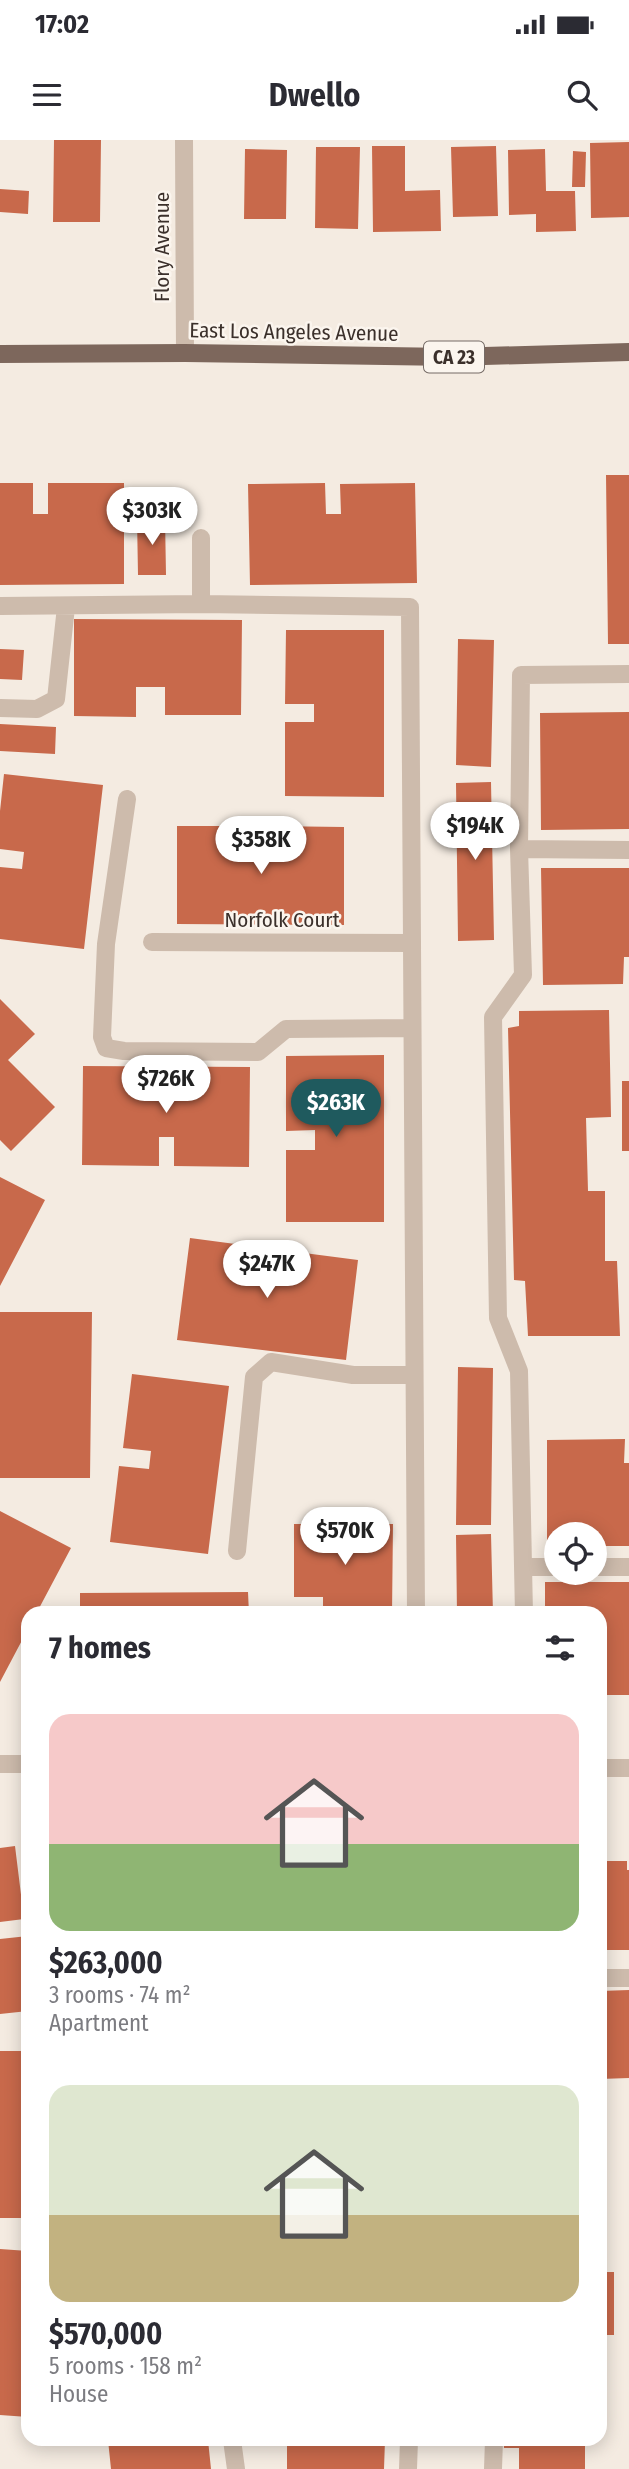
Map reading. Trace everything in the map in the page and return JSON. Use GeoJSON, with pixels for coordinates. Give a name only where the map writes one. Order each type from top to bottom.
{"type":"FeatureCollection","features":[{"type":"Feature","properties":{"kind":"main road","name":"East Los Angeles Avenue"},"geometry":{"type":"LineString","coordinates":[[0,354],[186,353],[451,357],[629,352]]}},
{"type":"Feature","properties":{"kind":"street","name":"Flory Avenue"},"geometry":{"type":"LineString","coordinates":[[184,140],[186,353]]}},
{"type":"Feature","properties":{"kind":"street"},"geometry":{"type":"LineString","coordinates":[[201,538],[201,604]]}},
{"type":"Feature","properties":{"kind":"street"},"geometry":{"type":"LineString","coordinates":[[0,606],[201,604],[410,607],[416,1606]]}},
{"type":"Feature","properties":{"kind":"street"},"geometry":{"type":"LineString","coordinates":[[0,708],[37,709],[56,699],[66,607]]}},
{"type":"Feature","properties":{"kind":"street"},"geometry":{"type":"LineString","coordinates":[[524,1606],[519,1371],[498,1318],[493,1017],[523,975],[519,849],[521,675],[629,674]]}},
{"type":"Feature","properties":{"kind":"street"},"geometry":{"type":"LineString","coordinates":[[127,799],[106,944],[102,1037],[106,1048],[124,1051],[258,1052],[286,1029],[412,1028]]}},
{"type":"Feature","properties":{"kind":"street"},"geometry":{"type":"LineString","coordinates":[[519,849],[629,850]]}},
{"type":"Feature","properties":{"kind":"street","name":"Norfolk Court"},"geometry":{"type":"LineString","coordinates":[[152,943],[412,943]]}},
{"type":"Feature","properties":{"kind":"street"},"geometry":{"type":"LineString","coordinates":[[237,1551],[254,1377],[271,1362],[353,1375],[413,1375]]}},
{"type":"Feature","properties":{"kind":"street"},"geometry":{"type":"LineString","coordinates":[[523,1567],[544,1567]]}},
{"type":"Feature","properties":{"kind":"street"},"geometry":{"type":"LineString","coordinates":[[607,1567],[629,1567]]}},
{"type":"Feature","properties":{"kind":"street"},"geometry":{"type":"LineString","coordinates":[[0,1764],[21,1764]]}},
{"type":"Feature","properties":{"kind":"street"},"geometry":{"type":"LineString","coordinates":[[607,1768],[629,1768]]}},
{"type":"Feature","properties":{"kind":"street"},"geometry":{"type":"LineString","coordinates":[[607,1978],[629,1978]]}},
{"type":"Feature","properties":{"kind":"street"},"geometry":{"type":"LineString","coordinates":[[233,2446],[236,2469]]}},
{"type":"Feature","properties":{"kind":"street"},"geometry":{"type":"LineString","coordinates":[[408,2469],[409,2446]]}},
{"type":"Feature","properties":{"kind":"street"},"geometry":{"type":"LineString","coordinates":[[493,2469],[494,2446]]}},
{"type":"Feature","properties":{"kind":"building"},"geometry":{"type":"Polygon","coordinates":[[[54,140],[101,140],[100,222],[53,222],[54,140]]]}},
{"type":"Feature","properties":{"kind":"building"},"geometry":{"type":"Polygon","coordinates":[[[629,142],[629,217],[591,218],[590,143],[629,142]]]}},
{"type":"Feature","properties":{"kind":"building"},"geometry":{"type":"Polygon","coordinates":[[[372,146],[405,146],[405,191],[440,190],[441,231],[373,232],[372,146]]]}},
{"type":"Feature","properties":{"kind":"building"},"geometry":{"type":"Polygon","coordinates":[[[496,146],[498,216],[453,217],[451,147],[496,146]]]}},
{"type":"Feature","properties":{"kind":"building"},"geometry":{"type":"Polygon","coordinates":[[[316,147],[360,147],[358,229],[315,228],[316,147]]]}},
{"type":"Feature","properties":{"kind":"building"},"geometry":{"type":"Polygon","coordinates":[[[245,149],[287,150],[286,219],[244,219],[245,149]]]}},
{"type":"Feature","properties":{"kind":"building"},"geometry":{"type":"Polygon","coordinates":[[[545,149],[546,191],[575,191],[576,231],[536,232],[536,214],[509,215],[508,150],[545,149]]]}},
{"type":"Feature","properties":{"kind":"building"},"geometry":{"type":"Polygon","coordinates":[[[573,151],[586,152],[585,187],[572,187],[573,151]]]}},
{"type":"Feature","properties":{"kind":"building"},"geometry":{"type":"Polygon","coordinates":[[[0,189],[29,191],[28,214],[0,212],[0,189]]]}},
{"type":"Feature","properties":{"kind":"building"},"geometry":{"type":"Polygon","coordinates":[[[606,475],[629,475],[629,644],[608,644],[606,475]]]}},
{"type":"Feature","properties":{"kind":"building"},"geometry":{"type":"Polygon","coordinates":[[[0,483],[33,483],[33,514],[48,514],[48,483],[124,483],[124,584],[0,585],[0,483]]]}},
{"type":"Feature","properties":{"kind":"building"},"geometry":{"type":"Polygon","coordinates":[[[325,483],[326,514],[341,514],[340,484],[415,483],[417,583],[250,585],[248,484],[325,483]]]}},
{"type":"Feature","properties":{"kind":"building"},"geometry":{"type":"Polygon","coordinates":[[[137,518],[165,518],[166,575],[138,575],[137,518]]]}},
{"type":"Feature","properties":{"kind":"building"},"geometry":{"type":"Polygon","coordinates":[[[74,619],[242,620],[241,715],[165,715],[165,687],[136,687],[136,717],[74,716],[74,619]]]}},
{"type":"Feature","properties":{"kind":"building"},"geometry":{"type":"Polygon","coordinates":[[[286,630],[384,630],[384,797],[285,796],[285,722],[314,722],[314,704],[285,704],[286,630]]]}},
{"type":"Feature","properties":{"kind":"building"},"geometry":{"type":"Polygon","coordinates":[[[458,639],[494,640],[491,767],[456,765],[458,639]]]}},
{"type":"Feature","properties":{"kind":"building"},"geometry":{"type":"Polygon","coordinates":[[[0,649],[24,650],[22,680],[0,679],[0,649]]]}},
{"type":"Feature","properties":{"kind":"building"},"geometry":{"type":"Polygon","coordinates":[[[629,712],[629,829],[541,830],[540,713],[629,712]]]}},
{"type":"Feature","properties":{"kind":"building"},"geometry":{"type":"Polygon","coordinates":[[[0,724],[56,727],[55,754],[0,751],[0,724]]]}},
{"type":"Feature","properties":{"kind":"building"},"geometry":{"type":"Polygon","coordinates":[[[4,774],[103,785],[84,949],[0,939],[0,867],[22,869],[24,852],[0,849],[4,774]]]}},
{"type":"Feature","properties":{"kind":"building"},"geometry":{"type":"Polygon","coordinates":[[[491,782],[494,940],[458,941],[456,783],[491,782]]]}},
{"type":"Feature","properties":{"kind":"building"},"geometry":{"type":"Polygon","coordinates":[[[177,826],[252,826],[252,856],[268,856],[268,826],[344,827],[344,925],[177,924],[177,826]]]}},
{"type":"Feature","properties":{"kind":"building"},"geometry":{"type":"Polygon","coordinates":[[[541,868],[629,868],[629,957],[624,957],[623,984],[543,985],[541,868]]]}},
{"type":"Feature","properties":{"kind":"building"},"geometry":{"type":"Polygon","coordinates":[[[0,999],[35,1034],[8,1060],[55,1107],[11,1151],[0,1140],[0,999]]]}},
{"type":"Feature","properties":{"kind":"building"},"geometry":{"type":"Polygon","coordinates":[[[609,1010],[611,1117],[586,1118],[588,1191],[605,1191],[605,1261],[617,1261],[620,1336],[528,1336],[525,1281],[514,1280],[508,1028],[519,1026],[519,1011],[609,1010]]]}},
{"type":"Feature","properties":{"kind":"building"},"geometry":{"type":"Polygon","coordinates":[[[384,1055],[384,1222],[286,1222],[286,1150],[315,1150],[315,1130],[286,1131],[286,1056],[384,1055]]]}},
{"type":"Feature","properties":{"kind":"building"},"geometry":{"type":"Polygon","coordinates":[[[83,1066],[250,1067],[249,1167],[174,1166],[174,1137],[159,1137],[159,1166],[82,1165],[83,1066]]]}},
{"type":"Feature","properties":{"kind":"building"},"geometry":{"type":"Polygon","coordinates":[[[622,1081],[629,1081],[629,1151],[622,1151],[622,1081]]]}},
{"type":"Feature","properties":{"kind":"building"},"geometry":{"type":"Polygon","coordinates":[[[0,1177],[45,1200],[0,1286],[0,1177]]]}},
{"type":"Feature","properties":{"kind":"building"},"geometry":{"type":"Polygon","coordinates":[[[190,1238],[358,1260],[346,1360],[177,1340],[190,1238]]]}},
{"type":"Feature","properties":{"kind":"building"},"geometry":{"type":"Polygon","coordinates":[[[0,1312],[92,1312],[90,1478],[0,1478],[0,1312]]]}},
{"type":"Feature","properties":{"kind":"building"},"geometry":{"type":"Polygon","coordinates":[[[458,1367],[493,1368],[491,1525],[456,1525],[458,1367]]]}},
{"type":"Feature","properties":{"kind":"building"},"geometry":{"type":"Polygon","coordinates":[[[132,1374],[229,1386],[208,1554],[110,1542],[119,1466],[149,1469],[151,1451],[123,1448],[132,1374]]]}},
{"type":"Feature","properties":{"kind":"building"},"geometry":{"type":"Polygon","coordinates":[[[625,1439],[624,1463],[629,1463],[629,1546],[607,1546],[607,1522],[547,1522],[547,1440],[625,1439]]]}},
{"type":"Feature","properties":{"kind":"building"},"geometry":{"type":"Polygon","coordinates":[[[0,1511],[71,1548],[40,1606],[21,1606],[21,1642],[0,1682],[0,1511]]]}},
{"type":"Feature","properties":{"kind":"building"},"geometry":{"type":"Polygon","coordinates":[[[294,1524],[393,1524],[392,1606],[323,1606],[323,1597],[294,1597],[294,1524]]]}},
{"type":"Feature","properties":{"kind":"building"},"geometry":{"type":"Polygon","coordinates":[[[491,1534],[493,1606],[457,1606],[456,1535],[491,1534]]]}},
{"type":"Feature","properties":{"kind":"building"},"geometry":{"type":"Polygon","coordinates":[[[607,1582],[629,1582],[629,1695],[607,1695],[607,1606],[545,1606],[545,1585],[607,1585],[607,1582]]]}},
{"type":"Feature","properties":{"kind":"building"},"geometry":{"type":"Polygon","coordinates":[[[248,1592],[249,1606],[80,1606],[80,1593],[248,1592]]]}},
{"type":"Feature","properties":{"kind":"building"},"geometry":{"type":"Polygon","coordinates":[[[15,1846],[21,1919],[0,1922],[0,1848],[15,1846]]]}},
{"type":"Feature","properties":{"kind":"building"},"geometry":{"type":"Polygon","coordinates":[[[607,1861],[627,1861],[629,1950],[607,1950],[607,1861]]]}},
{"type":"Feature","properties":{"kind":"building"},"geometry":{"type":"Polygon","coordinates":[[[21,1937],[21,2012],[0,2014],[0,1939],[21,1937]]]}},
{"type":"Feature","properties":{"kind":"building"},"geometry":{"type":"Polygon","coordinates":[[[629,1990],[629,2078],[607,2079],[607,1991],[629,1990]]]}},
{"type":"Feature","properties":{"kind":"building"},"geometry":{"type":"Polygon","coordinates":[[[0,2051],[21,2051],[21,2218],[0,2218],[0,2051]]]}},
{"type":"Feature","properties":{"kind":"building"},"geometry":{"type":"Polygon","coordinates":[[[0,2249],[21,2250],[21,2416],[0,2415],[0,2249]]]}},
{"type":"Feature","properties":{"kind":"building"},"geometry":{"type":"Polygon","coordinates":[[[607,2272],[614,2272],[614,2335],[607,2335],[607,2272]]]}},
{"type":"Feature","properties":{"kind":"building"},"geometry":{"type":"Polygon","coordinates":[[[109,2446],[209,2446],[211,2469],[111,2469],[109,2446]]]}},
{"type":"Feature","properties":{"kind":"building"},"geometry":{"type":"Polygon","coordinates":[[[287,2446],[385,2446],[384,2469],[287,2469],[287,2446]]]}},
{"type":"Feature","properties":{"kind":"building"},"geometry":{"type":"Polygon","coordinates":[[[585,2446],[585,2469],[519,2469],[519,2448],[504,2448],[585,2446]]]}}]}
